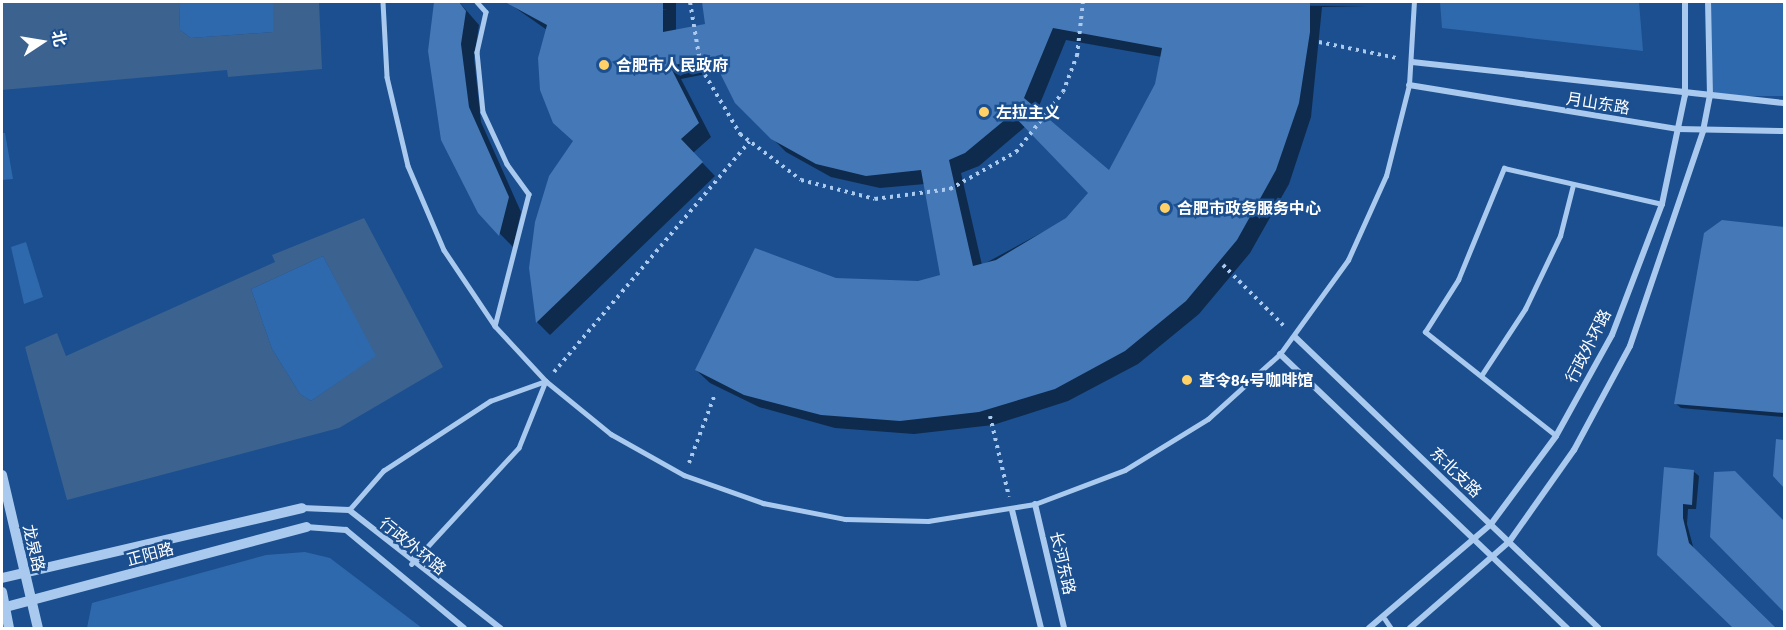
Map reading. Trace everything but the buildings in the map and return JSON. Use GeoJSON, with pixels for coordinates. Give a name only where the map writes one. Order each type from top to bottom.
{"type":"FeatureCollection","features":[{"type":"Feature","properties":{"kind":"street","name":"行政外环路"},"geometry":{"type":"LineString","coordinates":[[1369,628],[1385,619],[1491,524],[1556,436],[1612,335],[1662,204],[1685,95],[1685,2]]}},
{"type":"Feature","properties":{"kind":"street"},"geometry":{"type":"LineString","coordinates":[[1410,628],[1509,542],[1574,450],[1630,346],[1703,131],[1710,96],[1708,2]]}},
{"type":"Feature","properties":{"kind":"street","name":"月山东路"},"geometry":{"type":"LineString","coordinates":[[1412,62],[1685,95],[1785,103]]}},
{"type":"Feature","properties":{"kind":"street","name":"月山东路"},"geometry":{"type":"LineString","coordinates":[[1409,85],[1678,129],[1785,131]]}},
{"type":"Feature","properties":{"kind":"street","name":"东北支路"},"geometry":{"type":"LineString","coordinates":[[1295,337],[1598,628]]}},
{"type":"Feature","properties":{"kind":"street"},"geometry":{"type":"LineString","coordinates":[[1280,354],[1567,628]]}},
{"type":"Feature","properties":{"kind":"street","name":"龙泉路"},"geometry":{"type":"LineString","coordinates":[[2,475],[38,628]]}},
{"type":"Feature","properties":{"kind":"street","name":"长河东路"},"geometry":{"type":"LineString","coordinates":[[1035,504],[1064,628]]}},
{"type":"Feature","properties":{"kind":"street"},"geometry":{"type":"LineString","coordinates":[[302,508],[349,510]]}},
{"type":"Feature","properties":{"kind":"street","name":"正阳路"},"geometry":{"type":"LineString","coordinates":[[2,578],[302,508]]}},
{"type":"Feature","properties":{"kind":"street","name":"行政外环路"},"geometry":{"type":"LineString","coordinates":[[349,510],[412,564],[500,628]]}},
{"type":"Feature","properties":{"kind":"street"},"geometry":{"type":"LineString","coordinates":[[1012,510],[1041,628]]}},
{"type":"Feature","properties":{"kind":"street","name":"行政外环路"},"geometry":{"type":"LineString","coordinates":[[306,527],[346,530],[464,628]]}},
{"type":"Feature","properties":{"kind":"street","name":"正阳路"},"geometry":{"type":"LineString","coordinates":[[3,608],[306,527]]}},
{"type":"Feature","properties":{"kind":"street"},"geometry":{"type":"LineString","coordinates":[[2,592],[3,608],[9,628]]}},
{"type":"Feature","properties":{"kind":"lane"},"geometry":{"type":"LineString","coordinates":[[382,2],[387,77],[408,166],[444,250],[495,326],[546,381],[611,434],[684,475],[763,503],[845,519],[928,521],[1012,510],[1035,504],[1125,470],[1199,425],[1280,354],[1295,337],[1353,250],[1386,176],[1409,85],[1414,2]]}},
{"type":"Feature","properties":{"kind":"lane"},"geometry":{"type":"LineString","coordinates":[[477,2],[486,12],[477,52],[483,112],[507,164],[529,194],[495,326]]}},
{"type":"Feature","properties":{"kind":"lane"},"geometry":{"type":"LineString","coordinates":[[1556,436],[1425,332],[1458,280],[1504,168],[1662,204]]}},
{"type":"Feature","properties":{"kind":"lane"},"geometry":{"type":"LineString","coordinates":[[1481,376],[1526,309],[1560,236],[1574,185]]}},
{"type":"Feature","properties":{"kind":"lane"},"geometry":{"type":"LineString","coordinates":[[349,510],[383,471],[480,407],[546,381]]}},
{"type":"Feature","properties":{"kind":"lane"},"geometry":{"type":"LineString","coordinates":[[412,564],[519,448],[546,381]]}},
{"type":"Feature","properties":{"kind":"lane"},"geometry":{"type":"LineString","coordinates":[[1385,619],[1391,628]]}},
{"type":"Feature","properties":{"kind":"path"},"geometry":{"type":"LineString","coordinates":[[690,2],[701,68],[718,103],[749,142],[801,180],[837,193],[894,199],[950,189],[1016,152],[1042,124],[1077,56],[1083,2]]}},
{"type":"Feature","properties":{"kind":"path"},"geometry":{"type":"LineString","coordinates":[[1319,42],[1412,62]]}},
{"type":"Feature","properties":{"kind":"path"},"geometry":{"type":"LineString","coordinates":[[546,381],[749,142]]}},
{"type":"Feature","properties":{"kind":"path"},"geometry":{"type":"LineString","coordinates":[[1223,266],[1295,337]]}},
{"type":"Feature","properties":{"kind":"path"},"geometry":{"type":"LineString","coordinates":[[684,475],[714,397]]}},
{"type":"Feature","properties":{"kind":"path"},"geometry":{"type":"LineString","coordinates":[[990,416],[1012,510]]}},
{"type":"Feature","properties":{"kind":"shaded area"},"geometry":{"type":"Polygon","coordinates":[[[2,2],[179,2],[180,30],[191,38],[273,32],[273,2],[319,2],[322,69],[228,77],[227,70],[2,90],[2,2]]]}},
{"type":"Feature","properties":{"kind":"shaded area"},"geometry":{"type":"Polygon","coordinates":[[[179,2],[273,2],[273,32],[191,38],[180,30],[179,2]]]}},
{"type":"Feature","properties":{"kind":"shaded area"},"geometry":{"type":"Polygon","coordinates":[[[1440,2],[1639,2],[1643,51],[1442,28],[1440,2]]]}},
{"type":"Feature","properties":{"kind":"shaded area"},"geometry":{"type":"Polygon","coordinates":[[[1708,2],[1784,2],[1784,96],[1708,96],[1708,2]]]}},
{"type":"Feature","properties":{"kind":"shaded area"},"geometry":{"type":"Polygon","coordinates":[[[2,133],[5,133],[13,179],[2,180],[2,133]]]}},
{"type":"Feature","properties":{"kind":"shaded area"},"geometry":{"type":"Polygon","coordinates":[[[364,218],[443,367],[339,428],[67,500],[25,347],[57,333],[66,356],[275,262],[272,255],[364,218]],[[323,256],[251,289],[272,349],[300,394],[311,401],[376,356],[323,256]]]}},
{"type":"Feature","properties":{"kind":"shaded area"},"geometry":{"type":"Polygon","coordinates":[[[26,242],[43,297],[24,304],[11,247],[26,242]]]}},
{"type":"Feature","properties":{"kind":"shaded area"},"geometry":{"type":"Polygon","coordinates":[[[323,256],[377,356],[311,401],[300,394],[272,349],[251,289],[323,256]]]}},
{"type":"Feature","properties":{"kind":"shaded area"},"geometry":{"type":"Polygon","coordinates":[[[305,552],[330,558],[422,628],[87,628],[92,603],[266,555],[305,552]]]}},
{"type":"Feature","properties":{"kind":"place","name":"合肥市人民政府"},"geometry":{"type":"Point","coordinates":[604,65]}},
{"type":"Feature","properties":{"kind":"place","name":"左拉主义"},"geometry":{"type":"Point","coordinates":[984,112]}},
{"type":"Feature","properties":{"kind":"place","name":"合肥市政务服务中心"},"geometry":{"type":"Point","coordinates":[1165,208]}},
{"type":"Feature","properties":{"kind":"place","name":"查令84号咖啡馆"},"geometry":{"type":"Point","coordinates":[1187,380]}}]}
